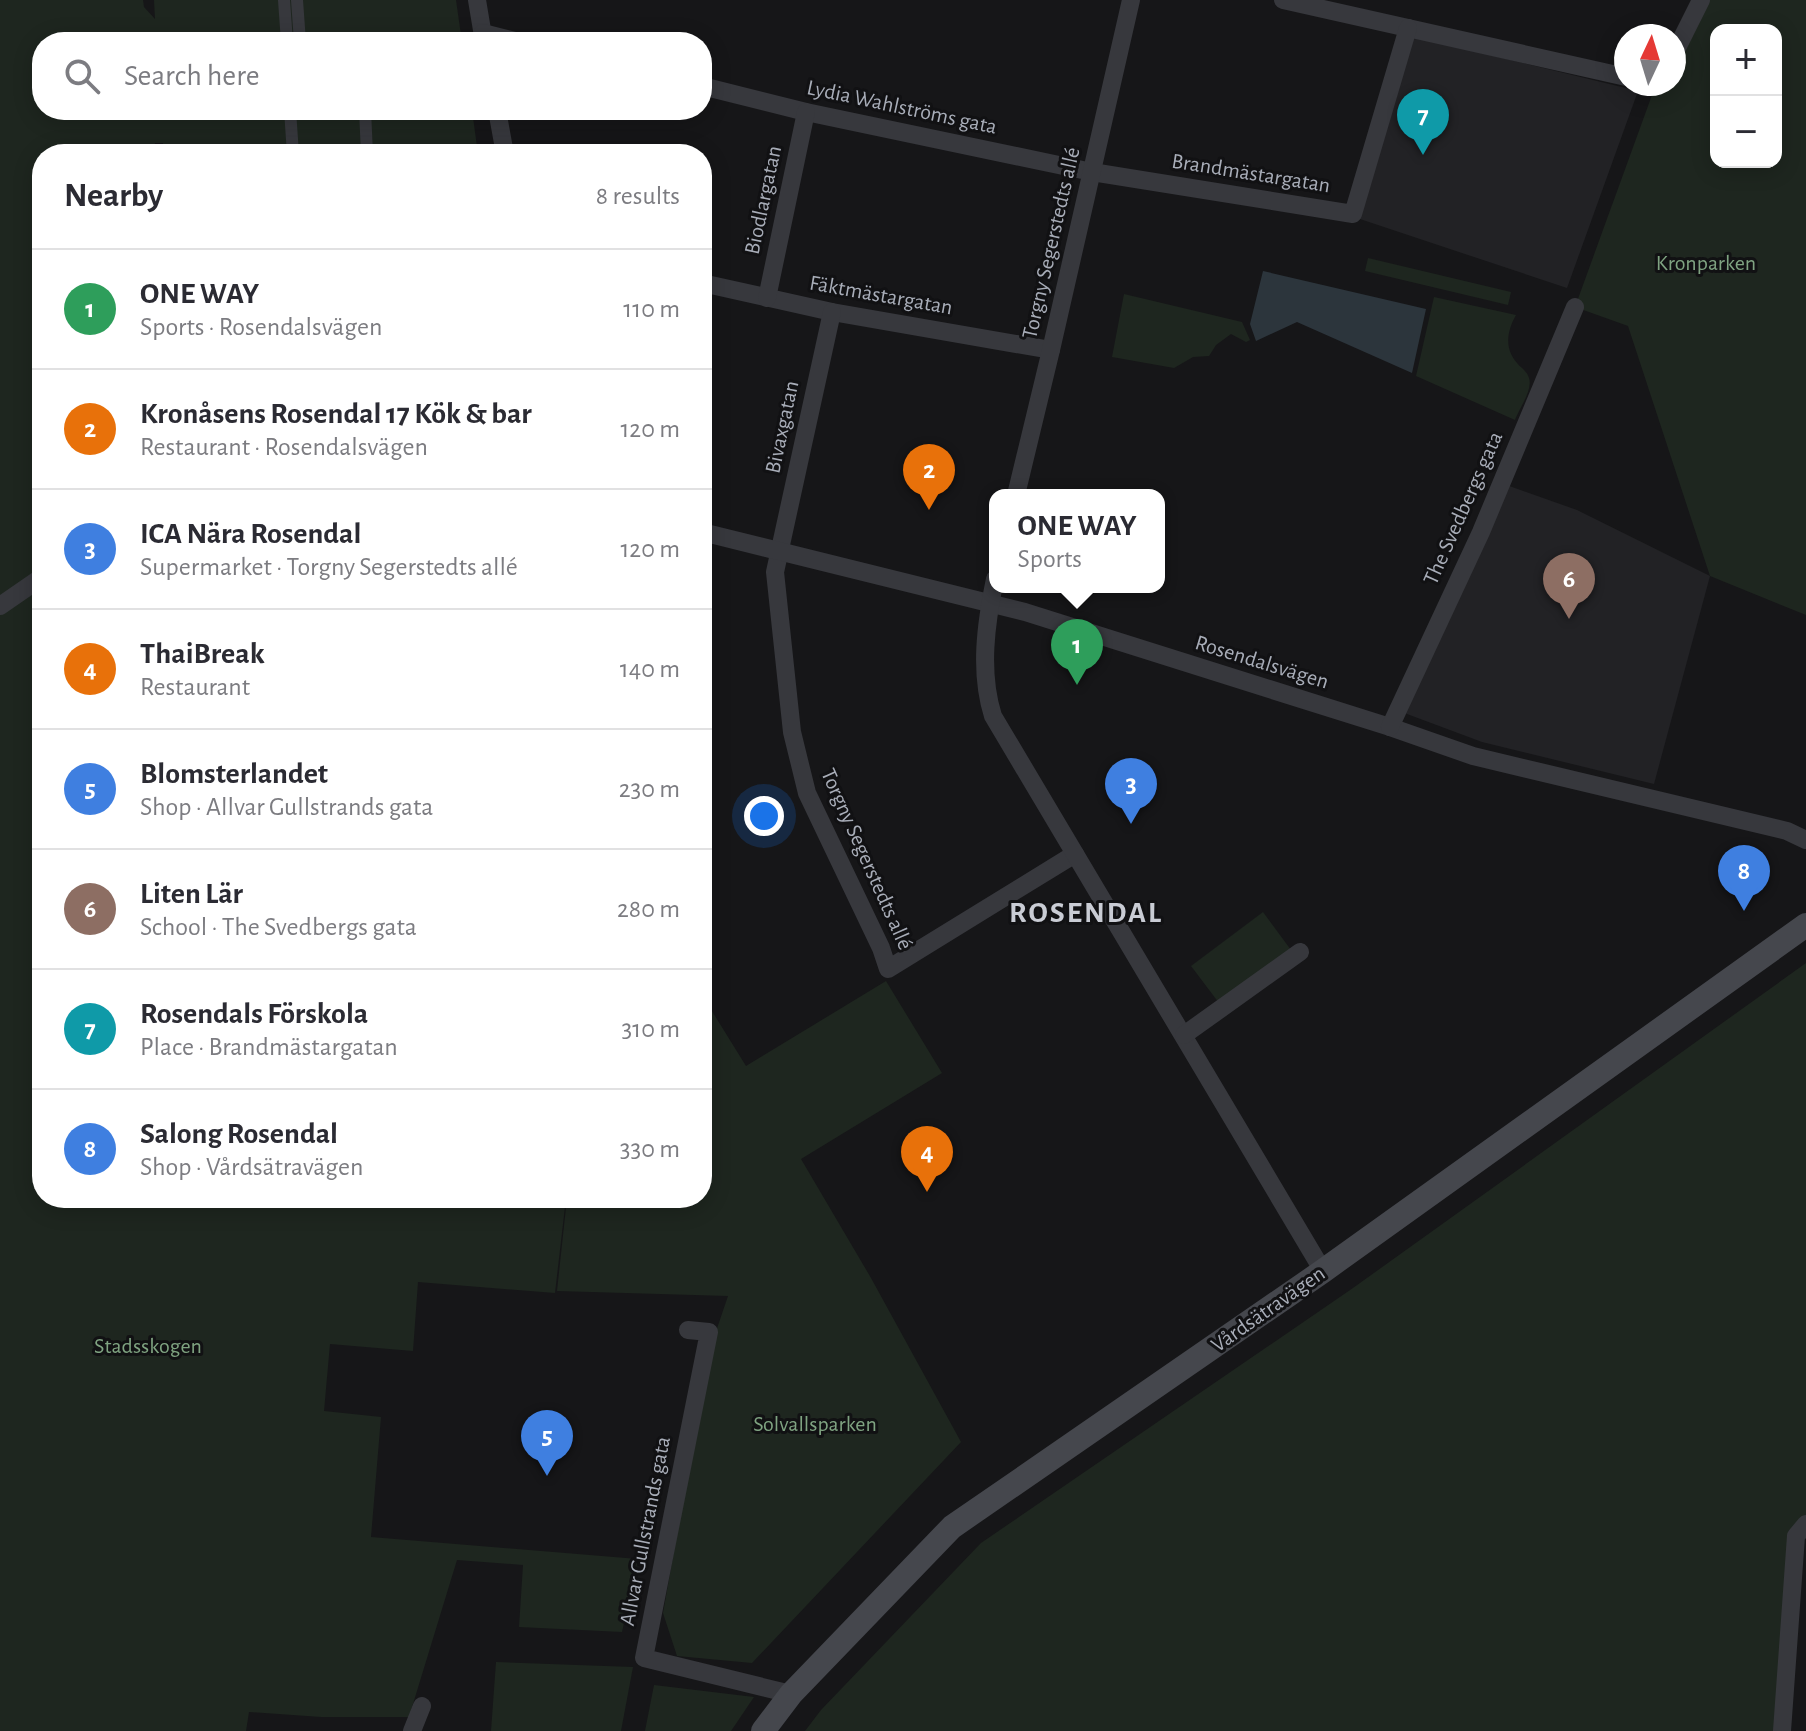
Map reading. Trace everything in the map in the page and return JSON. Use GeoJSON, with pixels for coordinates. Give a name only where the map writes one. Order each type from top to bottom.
{"type":"FeatureCollection","features":[{"type":"Feature","properties":{"kind":"main road","name":"Vårdsätravägen"},"geometry":{"type":"LineString","coordinates":[[763,1731],[791,1694],[952,1527],[1323,1271],[1806,925]]}},
{"type":"Feature","properties":{"kind":"street"},"geometry":{"type":"LineString","coordinates":[[284,0],[286,32]]}},
{"type":"Feature","properties":{"kind":"street"},"geometry":{"type":"LineString","coordinates":[[297,0],[299,32]]}},
{"type":"Feature","properties":{"kind":"street"},"geometry":{"type":"LineString","coordinates":[[477,0],[482,32]]}},
{"type":"Feature","properties":{"kind":"street","name":"Torgny Segerstedts allé"},"geometry":{"type":"LineString","coordinates":[[1017,489],[1131,0]]}},
{"type":"Feature","properties":{"kind":"street"},"geometry":{"type":"LineString","coordinates":[[1283,0],[1614,74]]}},
{"type":"Feature","properties":{"kind":"street"},"geometry":{"type":"LineString","coordinates":[[1686,30],[1701,0]]}},
{"type":"Feature","properties":{"kind":"street","name":"Brandmästargatan"},"geometry":{"type":"LineString","coordinates":[[1092,172],[1353,214],[1408,28]]}},
{"type":"Feature","properties":{"kind":"street","name":"Lydia Wahlströms gata"},"geometry":{"type":"LineString","coordinates":[[712,88],[806,112],[1092,172]]}},
{"type":"Feature","properties":{"kind":"street","name":"Biodlargatan"},"geometry":{"type":"LineString","coordinates":[[767,298],[806,112]]}},
{"type":"Feature","properties":{"kind":"street"},"geometry":{"type":"LineString","coordinates":[[291,120],[292,144]]}},
{"type":"Feature","properties":{"kind":"street"},"geometry":{"type":"LineString","coordinates":[[365,120],[367,144]]}},
{"type":"Feature","properties":{"kind":"street"},"geometry":{"type":"LineString","coordinates":[[499,120],[503,144]]}},
{"type":"Feature","properties":{"kind":"street","name":"Fäktmästargatan"},"geometry":{"type":"LineString","coordinates":[[712,285],[832,312],[1051,350]]}},
{"type":"Feature","properties":{"kind":"street","name":"The Svedbergs gata"},"geometry":{"type":"LineString","coordinates":[[1390,727],[1481,532],[1575,307]]}},
{"type":"Feature","properties":{"kind":"street","name":"Bivaxgatan"},"geometry":{"type":"LineString","coordinates":[[779,552],[832,312]]}},
{"type":"Feature","properties":{"kind":"street","name":"Rosendalsvägen"},"geometry":{"type":"LineString","coordinates":[[712,535],[1025,612],[1473,756],[1787,831],[1806,840]]}},
{"type":"Feature","properties":{"kind":"street","name":"Torgny Segerstedts allé"},"geometry":{"type":"LineString","coordinates":[[779,552],[775,572],[792,732],[807,793],[881,948],[888,969],[1075,854]]}},
{"type":"Feature","properties":{"kind":"street"},"geometry":{"type":"LineString","coordinates":[[0,606],[32,584]]}},
{"type":"Feature","properties":{"kind":"street"},"geometry":{"type":"LineString","coordinates":[[992,593],[985,671],[993,716],[1323,1271]]}},
{"type":"Feature","properties":{"kind":"street"},"geometry":{"type":"LineString","coordinates":[[1184,1035],[1300,952]]}},
{"type":"Feature","properties":{"kind":"street","name":"Allvar Gullstrands gata"},"geometry":{"type":"LineString","coordinates":[[688,1330],[709,1332],[644,1658],[791,1694]]}},
{"type":"Feature","properties":{"kind":"street"},"geometry":{"type":"LineString","coordinates":[[1782,1731],[1796,1536],[1806,1524]]}},
{"type":"Feature","properties":{"kind":"street"},"geometry":{"type":"LineString","coordinates":[[412,1731],[422,1706]]}},
{"type":"Feature","properties":{"kind":"shaded area"},"geometry":{"type":"Polygon","coordinates":[[[1412,36],[1614,85],[1614,96],[1636,96],[1567,288],[1357,218],[1412,36]]]}},
{"type":"Feature","properties":{"kind":"shaded area"},"geometry":{"type":"Polygon","coordinates":[[[1263,271],[1426,309],[1412,373],[1297,322],[1256,341],[1250,324],[1263,271]]]}},
{"type":"Feature","properties":{"kind":"shaded area"},"geometry":{"type":"Polygon","coordinates":[[[1501,483],[1577,510],[1710,576],[1654,784],[1482,742],[1399,711],[1501,483]]]}},
{"type":"Feature","properties":{"kind":"green space","name":"Stadsskogen"},"geometry":{"type":"Polygon","coordinates":[[[0,0],[143,0],[144,7],[155,19],[154,0],[456,0],[461,32],[32,32],[32,120],[473,120],[477,144],[32,144],[32,1208],[565,1208],[555,1293],[418,1282],[413,1351],[330,1344],[324,1411],[381,1417],[371,1537],[638,1559],[622,1632],[519,1627],[523,1565],[457,1560],[409,1717],[321,1717],[249,1712],[246,1731],[0,1731],[0,0]]]}},
{"type":"Feature","properties":{"kind":"green space","name":"Kronparken"},"geometry":{"type":"Polygon","coordinates":[[[1701,0],[1806,0],[1806,615],[1710,576],[1628,326],[1575,307],[1652,96],[1686,96],[1686,30],[1701,0]]]}},
{"type":"Feature","properties":{"kind":"green space"},"geometry":{"type":"Polygon","coordinates":[[[1368,258],[1511,292],[1508,305],[1365,271],[1368,258]]]}},
{"type":"Feature","properties":{"kind":"green space"},"geometry":{"type":"Polygon","coordinates":[[[1124,294],[1242,322],[1250,340],[1246,342],[1231,334],[1216,345],[1209,356],[1193,357],[1174,368],[1112,357],[1124,294]]]}},
{"type":"Feature","properties":{"kind":"green space"},"geometry":{"type":"Polygon","coordinates":[[[1434,297],[1516,315],[1509,333],[1510,351],[1530,383],[1515,420],[1416,376],[1434,297]]]}},
{"type":"Feature","properties":{"kind":"green space"},"geometry":{"type":"Polygon","coordinates":[[[1263,912],[1291,950],[1219,1003],[1191,966],[1263,912]]]}},
{"type":"Feature","properties":{"kind":"green space"},"geometry":{"type":"Polygon","coordinates":[[[1806,963],[1806,1524],[1782,1731],[805,1731],[821,1710],[981,1543],[1353,1288],[1806,963]]]}},
{"type":"Feature","properties":{"kind":"green space","name":"Solvallsparken"},"geometry":{"type":"Polygon","coordinates":[[[886,981],[942,1073],[801,1159],[961,1442],[752,1663],[677,1656],[663,1613],[710,1349],[728,1296],[557,1291],[566,1208],[712,1208],[712,1011],[746,1066],[886,981]]]}},
{"type":"Feature","properties":{"kind":"green space"},"geometry":{"type":"Polygon","coordinates":[[[496,1662],[633,1667],[621,1731],[491,1731],[496,1662]]]}},
{"type":"Feature","properties":{"kind":"green space"},"geometry":{"type":"Polygon","coordinates":[[[654,1685],[754,1697],[731,1731],[645,1731],[654,1685]]]}},
{"type":"Feature","properties":{"kind":"place","name":"Rosendals Förskola"},"geometry":{"type":"Point","coordinates":[1423,155]}},
{"type":"Feature","properties":{"kind":"place","name":"Kronåsens Rosendal 17 Kök & bar"},"geometry":{"type":"Point","coordinates":[929,510]}},
{"type":"Feature","properties":{"kind":"place","name":"Liten Lär"},"geometry":{"type":"Point","coordinates":[1569,619]}},
{"type":"Feature","properties":{"kind":"place","name":"ONE WAY"},"geometry":{"type":"Point","coordinates":[1077,685]}},
{"type":"Feature","properties":{"kind":"place","name":"ICA Nära Rosendal"},"geometry":{"type":"Point","coordinates":[1131,824]}},
{"type":"Feature","properties":{"kind":"place","name":"Salong Rosendal"},"geometry":{"type":"Point","coordinates":[1744,911]}},
{"type":"Feature","properties":{"kind":"place","name":"ThaiBreak"},"geometry":{"type":"Point","coordinates":[927,1192]}},
{"type":"Feature","properties":{"kind":"place","name":"Blomsterlandet"},"geometry":{"type":"Point","coordinates":[547,1476]}},
{"type":"Feature","properties":{"kind":"district","name":"ROSENDAL"},"geometry":{"type":"Point","coordinates":[1086,913]}}]}
